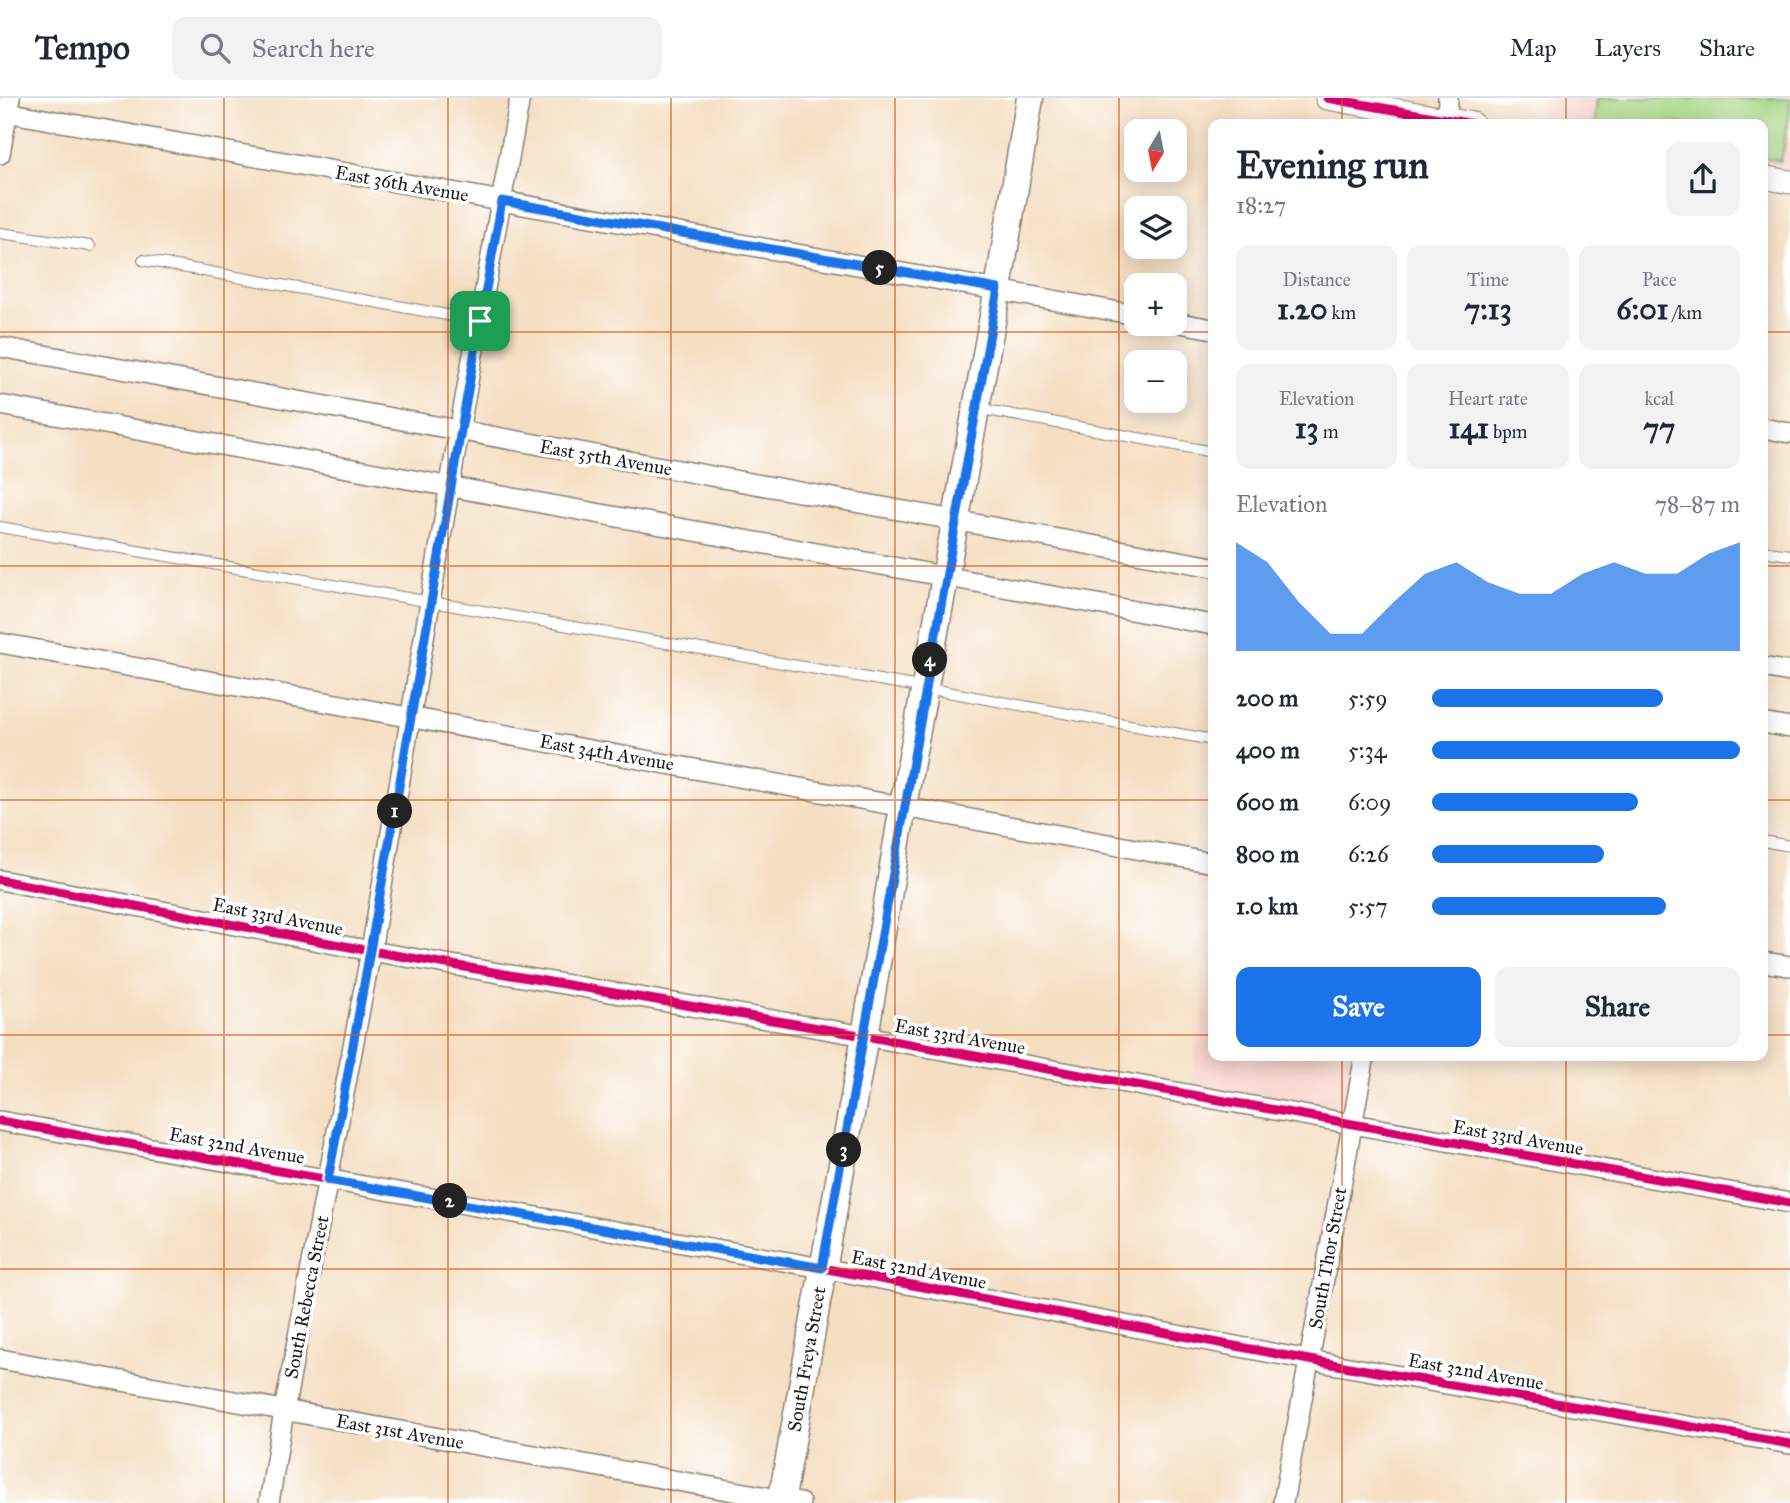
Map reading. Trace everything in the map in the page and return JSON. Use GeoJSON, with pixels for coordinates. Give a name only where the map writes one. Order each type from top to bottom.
{"type":"FeatureCollection","features":[{"type":"Feature","properties":{"kind":"main road","name":"South Freya Street"},"geometry":{"type":"LineString","coordinates":[[787,1502],[822,1268],[1030,98]]}},
{"type":"Feature","properties":{"kind":"street","name":"South Rebecca Street"},"geometry":{"type":"LineString","coordinates":[[269,1503],[284,1410],[371,951],[450,486],[520,98]]}},
{"type":"Feature","properties":{"kind":"street"},"geometry":{"type":"LineString","coordinates":[[1327,98],[1441,108],[1463,119]]}},
{"type":"Feature","properties":{"kind":"street","name":"East 36th Avenue"},"geometry":{"type":"LineString","coordinates":[[6,107],[502,201],[1124,312]]}},
{"type":"Feature","properties":{"kind":"street"},"geometry":{"type":"LineString","coordinates":[[0,154],[6,107]]}},
{"type":"Feature","properties":{"kind":"street"},"geometry":{"type":"LineString","coordinates":[[1768,178],[1790,182]]}},
{"type":"Feature","properties":{"kind":"street"},"geometry":{"type":"LineString","coordinates":[[1187,324],[1208,328]]}},
{"type":"Feature","properties":{"kind":"street","name":"East 35th Avenue"},"geometry":{"type":"LineString","coordinates":[[0,347],[1208,566]]}},
{"type":"Feature","properties":{"kind":"street"},"geometry":{"type":"LineString","coordinates":[[0,405],[1208,624]]}},
{"type":"Feature","properties":{"kind":"street"},"geometry":{"type":"LineString","coordinates":[[1768,429],[1790,433]]}},
{"type":"Feature","properties":{"kind":"street","name":"East 34th Avenue"},"geometry":{"type":"LineString","coordinates":[[0,643],[1208,862]]}},
{"type":"Feature","properties":{"kind":"street"},"geometry":{"type":"LineString","coordinates":[[1768,668],[1790,672]]}},
{"type":"Feature","properties":{"kind":"street"},"geometry":{"type":"LineString","coordinates":[[1768,724],[1790,728]]}},
{"type":"Feature","properties":{"kind":"street","name":"East 33rd Avenue"},"geometry":{"type":"LineString","coordinates":[[0,880],[371,951],[1790,1203]]}},
{"type":"Feature","properties":{"kind":"street"},"geometry":{"type":"LineString","coordinates":[[1768,963],[1790,967]]}},
{"type":"Feature","properties":{"kind":"street","name":"South Thor Street"},"geometry":{"type":"LineString","coordinates":[[1283,1503],[1364,1061]]}},
{"type":"Feature","properties":{"kind":"street","name":"East 32nd Avenue"},"geometry":{"type":"LineString","coordinates":[[0,1121],[822,1268],[1308,1360],[1790,1444]]}},
{"type":"Feature","properties":{"kind":"street","name":"East 31st Avenue"},"geometry":{"type":"LineString","coordinates":[[0,1359],[787,1502]]}},
{"type":"Feature","properties":{"kind":"lane"},"geometry":{"type":"LineString","coordinates":[[0,233],[90,246]]}},
{"type":"Feature","properties":{"kind":"lane"},"geometry":{"type":"LineString","coordinates":[[143,260],[480,321]]}},
{"type":"Feature","properties":{"kind":"lane"},"geometry":{"type":"LineString","coordinates":[[976,408],[1208,451]]}},
{"type":"Feature","properties":{"kind":"lane"},"geometry":{"type":"LineString","coordinates":[[0,527],[1208,739]]}},
{"type":"Feature","properties":{"kind":"lane"},"geometry":{"type":"LineString","coordinates":[[1768,552],[1790,555]]}},
{"type":"Feature","properties":{"kind":"lane"},"geometry":{"type":"LineString","coordinates":[[1768,842],[1790,846]]}},
{"type":"Feature","properties":{"kind":"shaded area"},"geometry":{"type":"Polygon","coordinates":[[[1543,98],[1790,98],[1790,167],[1768,163],[1768,119],[1539,119],[1543,98]]]}},
{"type":"Feature","properties":{"kind":"shaded area"},"geometry":{"type":"Polygon","coordinates":[[[1208,987],[1208,1061],[1356,1061],[1346,1112],[1190,1085],[1208,987]]]}},
{"type":"Feature","properties":{"kind":"green space"},"geometry":{"type":"Polygon","coordinates":[[[1597,98],[1790,98],[1790,113],[1781,161],[1768,159],[1768,119],[1595,119],[1597,98]]]}},
{"type":"Feature","properties":{"kind":"cycle path"},"geometry":{"type":"LineString","coordinates":[[1327,98],[1445,119]]}},
{"type":"Feature","properties":{"kind":"cycle path"},"geometry":{"type":"LineString","coordinates":[[0,880],[371,951],[865,1036],[1790,1203]]}},
{"type":"Feature","properties":{"kind":"cycle path"},"geometry":{"type":"LineString","coordinates":[[0,1121],[822,1268],[1309,1360],[1790,1444]]}},
{"type":"Feature","properties":{"kind":"route"},"geometry":{"type":"LineString","coordinates":[[502,201],[998,289],[822,1268],[328,1180],[371,951],[480,321],[502,201]]}}]}
